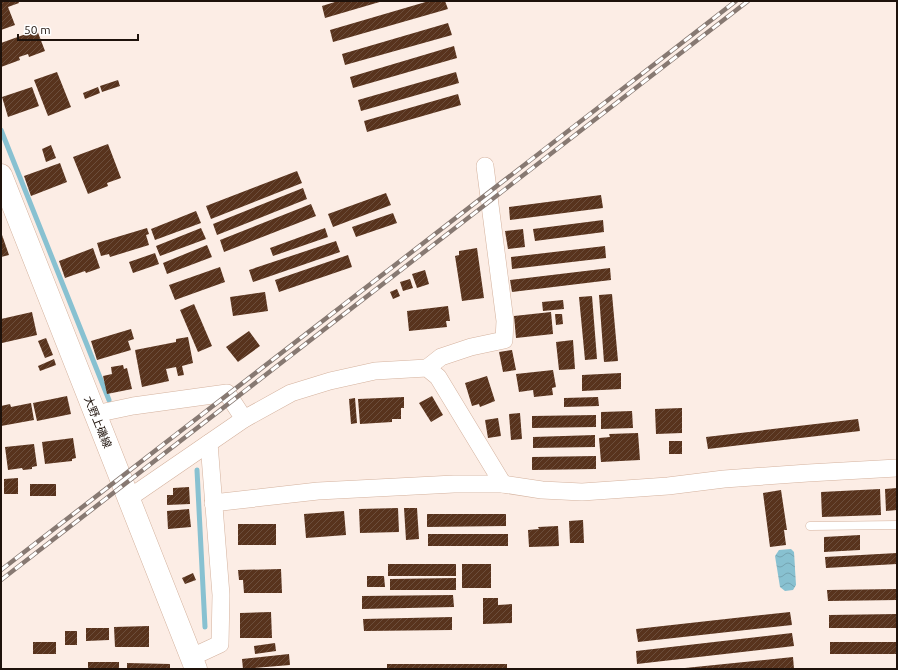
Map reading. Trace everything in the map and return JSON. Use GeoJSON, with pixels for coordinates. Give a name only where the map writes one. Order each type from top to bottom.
{"type":"FeatureCollection","features":[{"type":"Feature","properties":{"kind":"main road","name":"大野上磯線"},"geometry":{"type":"LineString","coordinates":[[1,175],[194,663]]}},
{"type":"Feature","properties":{"kind":"street"},"geometry":{"type":"LineString","coordinates":[[128,498],[244,419],[291,393],[330,381],[375,371],[427,368],[441,357],[471,347],[504,340],[505,321],[485,166]]}},
{"type":"Feature","properties":{"kind":"street"},"geometry":{"type":"LineString","coordinates":[[427,368],[438,377],[503,484]]}},
{"type":"Feature","properties":{"kind":"street"},"geometry":{"type":"LineString","coordinates":[[95,414],[133,406],[227,393],[244,419]]}},
{"type":"Feature","properties":{"kind":"street"},"geometry":{"type":"LineString","coordinates":[[194,663],[220,644],[221,595],[208,443]]}},
{"type":"Feature","properties":{"kind":"street"},"geometry":{"type":"LineString","coordinates":[[214,503],[318,491],[454,484],[503,484],[542,490],[582,492],[668,486],[724,479],[897,468]]}},
{"type":"Feature","properties":{"kind":"lane"},"geometry":{"type":"LineString","coordinates":[[810,526],[897,525]]}},
{"type":"Feature","properties":{"kind":"water"},"geometry":{"type":"Polygon","coordinates":[[[791,549],[794,552],[796,585],[793,590],[785,591],[780,587],[775,556],[779,550],[791,549]]]}},
{"type":"Feature","properties":{"kind":"building"},"geometry":{"type":"Polygon","coordinates":[[[1,1],[18,1],[19,3],[8,7],[15,25],[1,30],[1,1]]]}},
{"type":"Feature","properties":{"kind":"building"},"geometry":{"type":"Polygon","coordinates":[[[338,1],[383,1],[325,18],[322,6],[338,1]]]}},
{"type":"Feature","properties":{"kind":"building"},"geometry":{"type":"Polygon","coordinates":[[[429,1],[445,1],[448,9],[333,42],[330,30],[429,1]]]}},
{"type":"Feature","properties":{"kind":"building"},"geometry":{"type":"Polygon","coordinates":[[[448,23],[452,35],[345,65],[342,54],[448,23]]]}},
{"type":"Feature","properties":{"kind":"building"},"geometry":{"type":"Polygon","coordinates":[[[37,30],[45,51],[29,57],[28,54],[19,57],[20,60],[1,67],[1,43],[37,30]]]}},
{"type":"Feature","properties":{"kind":"building"},"geometry":{"type":"Polygon","coordinates":[[[454,46],[457,58],[353,88],[350,77],[454,46]]]}},
{"type":"Feature","properties":{"kind":"building"},"geometry":{"type":"Polygon","coordinates":[[[57,72],[71,107],[48,116],[34,80],[57,72]]]}},
{"type":"Feature","properties":{"kind":"building"},"geometry":{"type":"Polygon","coordinates":[[[456,72],[459,83],[361,111],[358,100],[456,72]]]}},
{"type":"Feature","properties":{"kind":"building"},"geometry":{"type":"Polygon","coordinates":[[[118,80],[120,86],[102,92],[100,86],[118,80]]]}},
{"type":"Feature","properties":{"kind":"building"},"geometry":{"type":"Polygon","coordinates":[[[32,87],[39,106],[8,117],[2,97],[32,87]]]}},
{"type":"Feature","properties":{"kind":"building"},"geometry":{"type":"Polygon","coordinates":[[[98,87],[100,93],[85,99],[83,93],[98,87]]]}},
{"type":"Feature","properties":{"kind":"building"},"geometry":{"type":"Polygon","coordinates":[[[458,94],[461,105],[367,132],[364,121],[458,94]]]}},
{"type":"Feature","properties":{"kind":"building"},"geometry":{"type":"Polygon","coordinates":[[[108,144],[121,178],[107,183],[108,186],[88,194],[73,157],[108,144]]]}},
{"type":"Feature","properties":{"kind":"building"},"geometry":{"type":"Polygon","coordinates":[[[51,145],[56,158],[46,162],[42,149],[51,145]]]}},
{"type":"Feature","properties":{"kind":"building"},"geometry":{"type":"Polygon","coordinates":[[[60,163],[67,182],[31,196],[24,176],[60,163]]]}},
{"type":"Feature","properties":{"kind":"building"},"geometry":{"type":"Polygon","coordinates":[[[297,171],[302,183],[211,219],[206,206],[297,171]]]}},
{"type":"Feature","properties":{"kind":"building"},"geometry":{"type":"Polygon","coordinates":[[[303,188],[307,199],[217,235],[213,224],[303,188]]]}},
{"type":"Feature","properties":{"kind":"building"},"geometry":{"type":"Polygon","coordinates":[[[386,193],[391,205],[333,227],[328,214],[386,193]]]}},
{"type":"Feature","properties":{"kind":"building"},"geometry":{"type":"Polygon","coordinates":[[[601,195],[603,208],[510,220],[509,207],[601,195]]]}},
{"type":"Feature","properties":{"kind":"building"},"geometry":{"type":"Polygon","coordinates":[[[311,204],[316,216],[224,252],[220,240],[311,204]]]}},
{"type":"Feature","properties":{"kind":"building"},"geometry":{"type":"Polygon","coordinates":[[[196,211],[201,223],[155,240],[151,229],[196,211]]]}},
{"type":"Feature","properties":{"kind":"building"},"geometry":{"type":"Polygon","coordinates":[[[393,213],[397,223],[356,237],[352,227],[393,213]]]}},
{"type":"Feature","properties":{"kind":"building"},"geometry":{"type":"Polygon","coordinates":[[[603,220],[604,232],[535,241],[533,229],[603,220]]]}},
{"type":"Feature","properties":{"kind":"building"},"geometry":{"type":"Polygon","coordinates":[[[147,228],[149,234],[146,235],[149,245],[110,257],[109,254],[101,256],[97,243],[147,228]]]}},
{"type":"Feature","properties":{"kind":"building"},"geometry":{"type":"Polygon","coordinates":[[[201,228],[206,239],[160,256],[156,246],[201,228]]]}},
{"type":"Feature","properties":{"kind":"building"},"geometry":{"type":"Polygon","coordinates":[[[325,228],[328,237],[273,256],[270,248],[325,228]]]}},
{"type":"Feature","properties":{"kind":"building"},"geometry":{"type":"Polygon","coordinates":[[[523,229],[525,247],[508,249],[505,231],[523,229]]]}},
{"type":"Feature","properties":{"kind":"building"},"geometry":{"type":"Polygon","coordinates":[[[1,232],[9,255],[1,257],[1,232]]]}},
{"type":"Feature","properties":{"kind":"building"},"geometry":{"type":"Polygon","coordinates":[[[336,241],[340,252],[253,282],[249,270],[336,241]]]}},
{"type":"Feature","properties":{"kind":"building"},"geometry":{"type":"Polygon","coordinates":[[[207,245],[212,257],[167,274],[163,263],[207,245]]]}},
{"type":"Feature","properties":{"kind":"building"},"geometry":{"type":"Polygon","coordinates":[[[605,246],[606,258],[512,269],[511,257],[605,246]]]}},
{"type":"Feature","properties":{"kind":"building"},"geometry":{"type":"Polygon","coordinates":[[[93,248],[100,268],[86,273],[85,271],[65,278],[59,261],[93,248]]]}},
{"type":"Feature","properties":{"kind":"building"},"geometry":{"type":"Polygon","coordinates":[[[477,248],[484,298],[462,301],[455,256],[459,255],[459,251],[477,248]]]}},
{"type":"Feature","properties":{"kind":"building"},"geometry":{"type":"Polygon","coordinates":[[[155,253],[159,264],[133,273],[129,262],[155,253]]]}},
{"type":"Feature","properties":{"kind":"building"},"geometry":{"type":"Polygon","coordinates":[[[348,255],[352,267],[279,292],[275,280],[348,255]]]}},
{"type":"Feature","properties":{"kind":"building"},"geometry":{"type":"Polygon","coordinates":[[[220,267],[225,282],[175,300],[169,285],[220,267]]]}},
{"type":"Feature","properties":{"kind":"building"},"geometry":{"type":"Polygon","coordinates":[[[610,268],[611,280],[512,292],[510,280],[610,268]]]}},
{"type":"Feature","properties":{"kind":"building"},"geometry":{"type":"Polygon","coordinates":[[[425,270],[429,284],[417,288],[412,274],[425,270]]]}},
{"type":"Feature","properties":{"kind":"building"},"geometry":{"type":"Polygon","coordinates":[[[410,279],[413,288],[403,291],[400,282],[410,279]]]}},
{"type":"Feature","properties":{"kind":"building"},"geometry":{"type":"Polygon","coordinates":[[[397,289],[400,296],[393,299],[390,292],[397,289]]]}},
{"type":"Feature","properties":{"kind":"building"},"geometry":{"type":"Polygon","coordinates":[[[265,292],[268,311],[233,316],[230,297],[265,292]]]}},
{"type":"Feature","properties":{"kind":"building"},"geometry":{"type":"Polygon","coordinates":[[[612,294],[618,361],[604,362],[599,295],[612,294]]]}},
{"type":"Feature","properties":{"kind":"building"},"geometry":{"type":"Polygon","coordinates":[[[592,296],[597,359],[585,360],[579,297],[592,296]]]}},
{"type":"Feature","properties":{"kind":"building"},"geometry":{"type":"Polygon","coordinates":[[[563,300],[564,309],[543,311],[542,302],[563,300]]]}},
{"type":"Feature","properties":{"kind":"building"},"geometry":{"type":"Polygon","coordinates":[[[194,304],[212,346],[198,352],[180,310],[194,304]]]}},
{"type":"Feature","properties":{"kind":"building"},"geometry":{"type":"Polygon","coordinates":[[[448,306],[450,321],[446,321],[447,327],[409,331],[407,311],[448,306]]]}},
{"type":"Feature","properties":{"kind":"building"},"geometry":{"type":"Polygon","coordinates":[[[32,312],[37,335],[2,343],[1,319],[32,312]]]}},
{"type":"Feature","properties":{"kind":"building"},"geometry":{"type":"Polygon","coordinates":[[[551,312],[553,334],[516,338],[514,316],[551,312]]]}},
{"type":"Feature","properties":{"kind":"building"},"geometry":{"type":"Polygon","coordinates":[[[555,314],[562,314],[563,324],[556,325],[555,314]]]}},
{"type":"Feature","properties":{"kind":"building"},"geometry":{"type":"Polygon","coordinates":[[[131,329],[134,339],[128,341],[131,350],[97,360],[91,341],[131,329]]]}},
{"type":"Feature","properties":{"kind":"building"},"geometry":{"type":"Polygon","coordinates":[[[249,331],[260,346],[238,362],[226,347],[249,331]]]}},
{"type":"Feature","properties":{"kind":"building"},"geometry":{"type":"Polygon","coordinates":[[[188,337],[193,363],[182,366],[184,375],[178,376],[176,367],[166,369],[169,381],[142,387],[135,350],[176,342],[176,339],[188,337]]]}},
{"type":"Feature","properties":{"kind":"building"},"geometry":{"type":"Polygon","coordinates":[[[46,338],[53,355],[45,358],[38,341],[46,338]]]}},
{"type":"Feature","properties":{"kind":"building"},"geometry":{"type":"Polygon","coordinates":[[[573,340],[575,369],[559,370],[556,342],[573,340]]]}},
{"type":"Feature","properties":{"kind":"building"},"geometry":{"type":"Polygon","coordinates":[[[512,350],[516,370],[503,372],[499,352],[512,350]]]}},
{"type":"Feature","properties":{"kind":"building"},"geometry":{"type":"Polygon","coordinates":[[[54,359],[56,365],[40,371],[38,366],[54,359]]]}},
{"type":"Feature","properties":{"kind":"building"},"geometry":{"type":"Polygon","coordinates":[[[123,365],[124,369],[127,368],[132,389],[107,394],[103,376],[112,374],[111,367],[123,365]]]}},
{"type":"Feature","properties":{"kind":"building"},"geometry":{"type":"Polygon","coordinates":[[[553,370],[556,387],[552,388],[553,395],[534,397],[533,390],[519,392],[516,374],[553,370]]]}},
{"type":"Feature","properties":{"kind":"building"},"geometry":{"type":"Polygon","coordinates":[[[621,373],[621,389],[582,391],[582,375],[621,373]]]}},
{"type":"Feature","properties":{"kind":"building"},"geometry":{"type":"Polygon","coordinates":[[[487,376],[495,401],[480,407],[479,404],[472,406],[465,383],[487,376]]]}},
{"type":"Feature","properties":{"kind":"building"},"geometry":{"type":"Polygon","coordinates":[[[67,396],[71,414],[37,421],[33,403],[67,396]]]}},
{"type":"Feature","properties":{"kind":"building"},"geometry":{"type":"Polygon","coordinates":[[[432,396],[443,415],[431,422],[419,403],[432,396]]]}},
{"type":"Feature","properties":{"kind":"building"},"geometry":{"type":"Polygon","coordinates":[[[404,397],[404,408],[401,408],[401,419],[392,419],[392,422],[360,424],[358,399],[404,397]]]}},
{"type":"Feature","properties":{"kind":"building"},"geometry":{"type":"Polygon","coordinates":[[[598,397],[599,406],[564,407],[564,398],[598,397]]]}},
{"type":"Feature","properties":{"kind":"building"},"geometry":{"type":"Polygon","coordinates":[[[355,398],[357,423],[351,424],[349,399],[355,398]]]}},
{"type":"Feature","properties":{"kind":"building"},"geometry":{"type":"Polygon","coordinates":[[[31,403],[34,420],[1,426],[1,406],[10,404],[11,407],[31,403]]]}},
{"type":"Feature","properties":{"kind":"building"},"geometry":{"type":"Polygon","coordinates":[[[682,408],[682,433],[656,434],[655,409],[682,408]]]}},
{"type":"Feature","properties":{"kind":"building"},"geometry":{"type":"Polygon","coordinates":[[[632,411],[633,428],[601,429],[601,412],[632,411]]]}},
{"type":"Feature","properties":{"kind":"building"},"geometry":{"type":"Polygon","coordinates":[[[520,413],[522,439],[511,440],[509,414],[520,413]]]}},
{"type":"Feature","properties":{"kind":"building"},"geometry":{"type":"Polygon","coordinates":[[[596,415],[596,427],[532,428],[532,416],[596,415]]]}},
{"type":"Feature","properties":{"kind":"building"},"geometry":{"type":"Polygon","coordinates":[[[498,418],[501,436],[488,438],[485,420],[498,418]]]}},
{"type":"Feature","properties":{"kind":"building"},"geometry":{"type":"Polygon","coordinates":[[[858,419],[860,431],[708,449],[706,437],[858,419]]]}},
{"type":"Feature","properties":{"kind":"building"},"geometry":{"type":"Polygon","coordinates":[[[638,433],[640,460],[601,462],[599,438],[610,437],[609,434],[638,433]]]}},
{"type":"Feature","properties":{"kind":"building"},"geometry":{"type":"Polygon","coordinates":[[[595,435],[595,447],[533,448],[533,437],[595,435]]]}},
{"type":"Feature","properties":{"kind":"building"},"geometry":{"type":"Polygon","coordinates":[[[73,438],[76,458],[72,459],[72,461],[45,464],[42,442],[73,438]]]}},
{"type":"Feature","properties":{"kind":"building"},"geometry":{"type":"Polygon","coordinates":[[[669,441],[682,441],[682,454],[669,454],[669,441]]]}},
{"type":"Feature","properties":{"kind":"building"},"geometry":{"type":"Polygon","coordinates":[[[34,444],[37,466],[32,467],[32,469],[23,470],[22,468],[8,470],[5,447],[34,444]]]}},
{"type":"Feature","properties":{"kind":"building"},"geometry":{"type":"Polygon","coordinates":[[[596,456],[596,469],[532,470],[532,457],[596,456]]]}},
{"type":"Feature","properties":{"kind":"building"},"geometry":{"type":"Polygon","coordinates":[[[18,478],[18,494],[4,494],[4,479],[18,478]]]}},
{"type":"Feature","properties":{"kind":"building"},"geometry":{"type":"Polygon","coordinates":[[[30,484],[56,484],[56,496],[30,496],[30,484]]]}},
{"type":"Feature","properties":{"kind":"building"},"geometry":{"type":"Polygon","coordinates":[[[189,487],[190,504],[167,505],[167,495],[173,495],[173,488],[189,487]]]}},
{"type":"Feature","properties":{"kind":"building"},"geometry":{"type":"Polygon","coordinates":[[[897,488],[897,510],[886,511],[885,489],[897,488]]]}},
{"type":"Feature","properties":{"kind":"building"},"geometry":{"type":"Polygon","coordinates":[[[880,489],[881,515],[822,517],[821,492],[880,489]]]}},
{"type":"Feature","properties":{"kind":"building"},"geometry":{"type":"Polygon","coordinates":[[[781,490],[787,530],[784,530],[786,545],[770,547],[763,493],[781,490]]]}},
{"type":"Feature","properties":{"kind":"building"},"geometry":{"type":"Polygon","coordinates":[[[398,508],[399,532],[360,533],[359,509],[398,508]]]}},
{"type":"Feature","properties":{"kind":"building"},"geometry":{"type":"Polygon","coordinates":[[[404,508],[417,508],[419,539],[406,540],[404,508]]]}},
{"type":"Feature","properties":{"kind":"building"},"geometry":{"type":"Polygon","coordinates":[[[189,509],[191,527],[168,529],[167,511],[189,509]]]}},
{"type":"Feature","properties":{"kind":"building"},"geometry":{"type":"Polygon","coordinates":[[[344,511],[346,535],[306,538],[304,514],[344,511]]]}},
{"type":"Feature","properties":{"kind":"building"},"geometry":{"type":"Polygon","coordinates":[[[427,514],[506,514],[506,526],[427,527],[427,514]]]}},
{"type":"Feature","properties":{"kind":"building"},"geometry":{"type":"Polygon","coordinates":[[[583,520],[584,543],[570,543],[569,521],[583,520]]]}},
{"type":"Feature","properties":{"kind":"building"},"geometry":{"type":"Polygon","coordinates":[[[238,524],[276,524],[276,545],[238,545],[238,524]]]}},
{"type":"Feature","properties":{"kind":"building"},"geometry":{"type":"Polygon","coordinates":[[[558,526],[559,546],[529,547],[528,530],[539,529],[538,527],[558,526]]]}},
{"type":"Feature","properties":{"kind":"building"},"geometry":{"type":"Polygon","coordinates":[[[428,534],[508,534],[508,546],[428,546],[428,534]]]}},
{"type":"Feature","properties":{"kind":"building"},"geometry":{"type":"Polygon","coordinates":[[[860,535],[860,550],[824,552],[824,537],[860,535]]]}},
{"type":"Feature","properties":{"kind":"building"},"geometry":{"type":"Polygon","coordinates":[[[897,553],[897,564],[826,568],[825,557],[897,553]]]}},
{"type":"Feature","properties":{"kind":"building"},"geometry":{"type":"Polygon","coordinates":[[[388,564],[456,564],[456,576],[388,576],[388,564]]]}},
{"type":"Feature","properties":{"kind":"building"},"geometry":{"type":"Polygon","coordinates":[[[462,564],[491,564],[491,588],[462,588],[462,564]]]}},
{"type":"Feature","properties":{"kind":"building"},"geometry":{"type":"Polygon","coordinates":[[[281,569],[282,593],[244,593],[243,580],[239,580],[238,570],[281,569]]]}},
{"type":"Feature","properties":{"kind":"building"},"geometry":{"type":"Polygon","coordinates":[[[193,573],[196,580],[185,584],[182,578],[193,573]]]}},
{"type":"Feature","properties":{"kind":"building"},"geometry":{"type":"Polygon","coordinates":[[[367,576],[384,576],[385,587],[367,587],[367,576]]]}},
{"type":"Feature","properties":{"kind":"building"},"geometry":{"type":"Polygon","coordinates":[[[456,578],[456,590],[390,590],[390,579],[456,578]]]}},
{"type":"Feature","properties":{"kind":"building"},"geometry":{"type":"Polygon","coordinates":[[[897,589],[897,600],[828,601],[827,590],[897,589]]]}},
{"type":"Feature","properties":{"kind":"building"},"geometry":{"type":"Polygon","coordinates":[[[453,595],[454,607],[362,609],[362,596],[453,595]]]}},
{"type":"Feature","properties":{"kind":"building"},"geometry":{"type":"Polygon","coordinates":[[[483,598],[498,598],[498,605],[512,604],[512,623],[483,624],[483,598]]]}},
{"type":"Feature","properties":{"kind":"building"},"geometry":{"type":"Polygon","coordinates":[[[271,612],[272,638],[240,638],[240,613],[271,612]]]}},
{"type":"Feature","properties":{"kind":"building"},"geometry":{"type":"Polygon","coordinates":[[[790,612],[792,625],[638,642],[636,629],[790,612]]]}},
{"type":"Feature","properties":{"kind":"building"},"geometry":{"type":"Polygon","coordinates":[[[897,614],[897,628],[829,628],[829,615],[897,614]]]}},
{"type":"Feature","properties":{"kind":"building"},"geometry":{"type":"Polygon","coordinates":[[[452,617],[452,630],[364,631],[363,619],[452,617]]]}},
{"type":"Feature","properties":{"kind":"building"},"geometry":{"type":"Polygon","coordinates":[[[149,626],[149,647],[115,647],[114,627],[149,626]]]}},
{"type":"Feature","properties":{"kind":"building"},"geometry":{"type":"Polygon","coordinates":[[[86,628],[109,628],[109,640],[86,641],[86,628]]]}},
{"type":"Feature","properties":{"kind":"building"},"geometry":{"type":"Polygon","coordinates":[[[65,631],[77,631],[77,645],[65,645],[65,631]]]}},
{"type":"Feature","properties":{"kind":"building"},"geometry":{"type":"Polygon","coordinates":[[[792,633],[794,646],[637,664],[636,651],[792,633]]]}},
{"type":"Feature","properties":{"kind":"building"},"geometry":{"type":"Polygon","coordinates":[[[33,642],[56,642],[56,654],[33,654],[33,642]]]}},
{"type":"Feature","properties":{"kind":"building"},"geometry":{"type":"Polygon","coordinates":[[[830,642],[897,642],[897,654],[830,654],[830,642]]]}},
{"type":"Feature","properties":{"kind":"building"},"geometry":{"type":"Polygon","coordinates":[[[275,643],[276,651],[255,654],[254,646],[275,643]]]}},
{"type":"Feature","properties":{"kind":"building"},"geometry":{"type":"Polygon","coordinates":[[[289,654],[290,665],[243,669],[242,659],[289,654]]]}},
{"type":"Feature","properties":{"kind":"building"},"geometry":{"type":"Polygon","coordinates":[[[793,657],[794,669],[685,669],[685,668],[793,657]]]}},
{"type":"Feature","properties":{"kind":"building"},"geometry":{"type":"Polygon","coordinates":[[[88,662],[119,662],[119,669],[88,669],[88,662]]]}},
{"type":"Feature","properties":{"kind":"building"},"geometry":{"type":"Polygon","coordinates":[[[127,663],[170,664],[170,669],[127,669],[127,663]]]}},
{"type":"Feature","properties":{"kind":"building"},"geometry":{"type":"Polygon","coordinates":[[[387,664],[507,664],[507,669],[387,669],[387,664]]]}},
{"type":"Feature","properties":{"kind":"waterway"},"geometry":{"type":"LineString","coordinates":[[1,130],[109,400]]}},
{"type":"Feature","properties":{"kind":"waterway"},"geometry":{"type":"LineString","coordinates":[[197,470],[205,627]]}},
{"type":"Feature","properties":{"kind":"railway"},"geometry":{"type":"LineString","coordinates":[[1,570],[736,1]]}},
{"type":"Feature","properties":{"kind":"railway"},"geometry":{"type":"LineString","coordinates":[[1,580],[748,1]]}}]}
